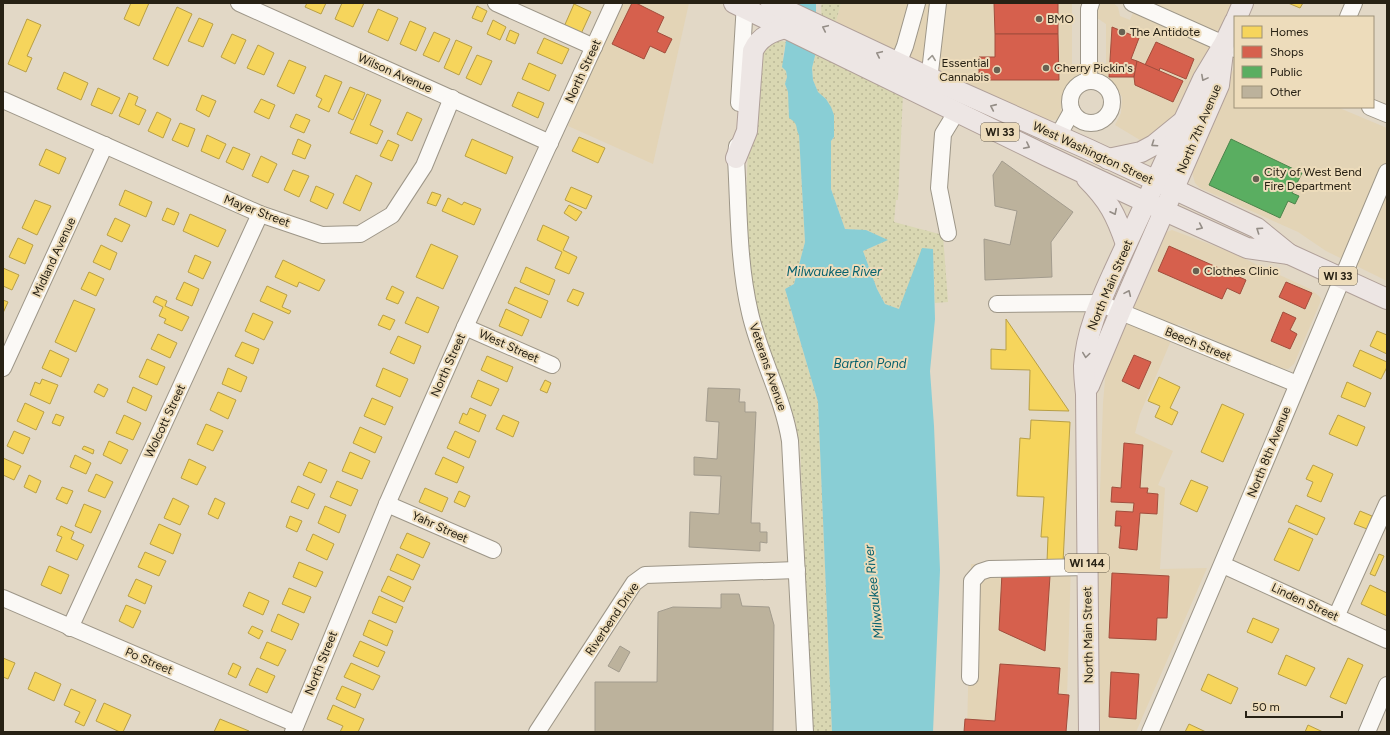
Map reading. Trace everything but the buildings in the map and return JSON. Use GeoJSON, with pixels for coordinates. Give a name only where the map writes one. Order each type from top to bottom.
{"type":"FeatureCollection","features":[{"type":"Feature","properties":{"kind":"main road"},"geometry":{"type":"LineString","coordinates":[[1237,16],[1243,3]]}},
{"type":"Feature","properties":{"kind":"main road","name":"WI 33"},"geometry":{"type":"LineString","coordinates":[[742,5],[780,19]]}},
{"type":"Feature","properties":{"kind":"main road","name":"West Washington Street"},"geometry":{"type":"LineString","coordinates":[[780,19],[857,53],[928,87],[1058,136],[1108,159],[1257,228],[1290,254],[1387,299]]}},
{"type":"Feature","properties":{"kind":"main road"},"geometry":{"type":"LineString","coordinates":[[736,158],[748,131],[753,51],[761,39],[780,19]]}},
{"type":"Feature","properties":{"kind":"main road","name":"North 7th Avenue"},"geometry":{"type":"LineString","coordinates":[[1174,190],[1219,85],[1230,47],[1234,26]]}},
{"type":"Feature","properties":{"kind":"main road","name":"North 7th Avenue"},"geometry":{"type":"LineString","coordinates":[[1156,182],[1203,78],[1230,47]]}},
{"type":"Feature","properties":{"kind":"main road","name":"West Washington Street"},"geometry":{"type":"LineString","coordinates":[[928,87],[957,111],[1165,211],[1247,248],[1290,254]]}},
{"type":"Feature","properties":{"kind":"main road"},"geometry":{"type":"LineString","coordinates":[[1108,159],[1141,152],[1154,145],[1185,120]]}},
{"type":"Feature","properties":{"kind":"main road"},"geometry":{"type":"LineString","coordinates":[[1080,171],[1112,207],[1126,244]]}},
{"type":"Feature","properties":{"kind":"main road","name":"North Main Street"},"geometry":{"type":"LineString","coordinates":[[1089,732],[1086,394],[1084,366],[1089,335],[1099,304],[1156,182]]}},
{"type":"Feature","properties":{"kind":"main road","name":"North Main Street"},"geometry":{"type":"LineString","coordinates":[[1086,394],[1120,312],[1174,190]]}},
{"type":"Feature","properties":{"kind":"street","name":"Wilson Avenue"},"geometry":{"type":"LineString","coordinates":[[239,3],[550,143]]}},
{"type":"Feature","properties":{"kind":"street"},"geometry":{"type":"LineString","coordinates":[[496,3],[594,47]]}},
{"type":"Feature","properties":{"kind":"street","name":"North Street"},"geometry":{"type":"LineString","coordinates":[[294,728],[387,504],[465,327],[614,3]]}},
{"type":"Feature","properties":{"kind":"street"},"geometry":{"type":"LineString","coordinates":[[895,71],[905,46],[917,3]]}},
{"type":"Feature","properties":{"kind":"street"},"geometry":{"type":"LineString","coordinates":[[928,87],[938,3]]}},
{"type":"Feature","properties":{"kind":"street"},"geometry":{"type":"LineString","coordinates":[[1089,81],[1089,9],[1091,3]]}},
{"type":"Feature","properties":{"kind":"street"},"geometry":{"type":"LineString","coordinates":[[1132,3],[1162,10],[1230,47]]}},
{"type":"Feature","properties":{"kind":"street"},"geometry":{"type":"LineString","coordinates":[[1348,16],[1354,3]]}},
{"type":"Feature","properties":{"kind":"street","name":"Veterans Avenue"},"geometry":{"type":"LineString","coordinates":[[742,5],[736,158],[741,266],[752,320],[762,354],[787,423],[790,441],[804,732]]}},
{"type":"Feature","properties":{"kind":"street"},"geometry":{"type":"LineString","coordinates":[[1089,81],[1096,82],[1102,85],[1110,95],[1112,102],[1110,109],[1102,120],[1096,122],[1082,121],[1072,112],[1070,102],[1074,90],[1083,83],[1089,81]]}},
{"type":"Feature","properties":{"kind":"street","name":"Mayer Street"},"geometry":{"type":"LineString","coordinates":[[3,100],[260,214],[322,235],[360,234],[392,215],[424,166],[452,98]]}},
{"type":"Feature","properties":{"kind":"street"},"geometry":{"type":"LineString","coordinates":[[1372,108],[1387,114]]}},
{"type":"Feature","properties":{"kind":"street"},"geometry":{"type":"LineString","coordinates":[[948,232],[940,188],[943,134],[957,111]]}},
{"type":"Feature","properties":{"kind":"street"},"geometry":{"type":"LineString","coordinates":[[1058,136],[1072,112]]}},
{"type":"Feature","properties":{"kind":"street","name":"Midland Avenue"},"geometry":{"type":"LineString","coordinates":[[3,368],[105,145]]}},
{"type":"Feature","properties":{"kind":"street","name":"North 8th Avenue"},"geometry":{"type":"LineString","coordinates":[[1150,732],[1223,565],[1297,384],[1387,172]]}},
{"type":"Feature","properties":{"kind":"street","name":"Wolcott Street"},"geometry":{"type":"LineString","coordinates":[[70,628],[260,214]]}},
{"type":"Feature","properties":{"kind":"street"},"geometry":{"type":"LineString","coordinates":[[997,304],[1099,304]]}},
{"type":"Feature","properties":{"kind":"street","name":"Beech Street"},"geometry":{"type":"LineString","coordinates":[[1099,304],[1297,384]]}},
{"type":"Feature","properties":{"kind":"street","name":"West Street"},"geometry":{"type":"LineString","coordinates":[[465,327],[552,365]]}},
{"type":"Feature","properties":{"kind":"street","name":"Yahr Street"},"geometry":{"type":"LineString","coordinates":[[387,504],[493,550]]}},
{"type":"Feature","properties":{"kind":"street"},"geometry":{"type":"LineString","coordinates":[[1336,617],[1387,504]]}},
{"type":"Feature","properties":{"kind":"street","name":"Linden Street"},"geometry":{"type":"LineString","coordinates":[[1223,565],[1387,640]]}},
{"type":"Feature","properties":{"kind":"street"},"geometry":{"type":"LineString","coordinates":[[970,677],[972,581],[980,572],[989,569],[1087,567]]}},
{"type":"Feature","properties":{"kind":"street","name":"Riverbend Drive"},"geometry":{"type":"LineString","coordinates":[[537,732],[634,583],[645,575],[797,570]]}},
{"type":"Feature","properties":{"kind":"street","name":"Po Street"},"geometry":{"type":"LineString","coordinates":[[3,598],[294,728]]}},
{"type":"Feature","properties":{"kind":"street"},"geometry":{"type":"LineString","coordinates":[[1367,732],[1387,685]]}},
{"type":"Feature","properties":{"kind":"shaded area"},"geometry":{"type":"Polygon","coordinates":[[[622,3],[689,3],[653,164],[568,126],[622,3]]]}},
{"type":"Feature","properties":{"kind":"shaded area"},"geometry":{"type":"Polygon","coordinates":[[[822,3],[841,3],[835,25],[822,19],[822,3]]]}},
{"type":"Feature","properties":{"kind":"shaded area"},"geometry":{"type":"Polygon","coordinates":[[[841,3],[1073,3],[1072,71],[1079,68],[1081,73],[1073,80],[1063,94],[1061,109],[1062,113],[1060,119],[1048,121],[835,25],[841,3]]]}},
{"type":"Feature","properties":{"kind":"shaded area"},"geometry":{"type":"Polygon","coordinates":[[[1102,3],[1113,3],[1118,7],[1120,16],[1130,20],[1137,3],[1234,3],[1181,110],[1145,143],[1115,125],[1121,113],[1122,97],[1115,86],[1098,75],[1097,71],[1099,67],[1106,63],[1106,24],[1097,18],[1096,12],[1098,6],[1102,3]]]}},
{"type":"Feature","properties":{"kind":"shaded area"},"geometry":{"type":"Polygon","coordinates":[[[773,42],[786,42],[783,56],[787,77],[785,84],[790,104],[788,111],[797,126],[799,135],[805,242],[794,284],[785,289],[818,402],[832,732],[812,732],[800,445],[795,420],[771,359],[755,301],[748,263],[745,221],[748,149],[763,48],[773,42]]]}},
{"type":"Feature","properties":{"kind":"shaded area"},"geometry":{"type":"Polygon","coordinates":[[[816,52],[903,94],[898,200],[896,200],[894,222],[943,235],[948,302],[935,303],[933,249],[899,309],[885,304],[877,289],[863,251],[887,240],[866,230],[845,229],[831,189],[831,141],[834,137],[834,115],[826,99],[818,92],[813,80],[812,68],[816,52]]]}},
{"type":"Feature","properties":{"kind":"shaded area"},"geometry":{"type":"Polygon","coordinates":[[[1234,69],[1234,108],[1339,108],[1387,128],[1387,281],[1326,251],[1298,232],[1200,188],[1195,183],[1192,172],[1230,75],[1234,69]]]}},
{"type":"Feature","properties":{"kind":"shaded area"},"geometry":{"type":"Polygon","coordinates":[[[1172,230],[1228,251],[1310,289],[1321,299],[1294,364],[1288,369],[1279,368],[1178,324],[1140,414],[1135,433],[1173,451],[1158,485],[1165,488],[1160,569],[1207,568],[1136,732],[1097,732],[1098,551],[1103,403],[1106,368],[1164,233],[1172,230]]]}},
{"type":"Feature","properties":{"kind":"shaded area"},"geometry":{"type":"Polygon","coordinates":[[[1071,562],[1066,732],[967,732],[971,564],[1069,564],[1071,562]]]}},
{"type":"Feature","properties":{"kind":"water","name":"Barton Pond"},"geometry":{"type":"Polygon","coordinates":[[[791,3],[816,3],[816,52],[812,68],[813,80],[818,92],[826,99],[834,115],[834,137],[831,141],[831,189],[845,229],[866,230],[888,240],[863,251],[877,289],[885,304],[899,309],[922,248],[933,249],[935,319],[930,371],[934,426],[940,570],[933,732],[832,732],[818,402],[785,289],[794,284],[805,242],[799,135],[796,124],[789,118],[788,92],[785,84],[787,77],[786,71],[782,67],[791,3]]]}},
{"type":"Feature","properties":{"kind":"place","name":"BMO"},"geometry":{"type":"Point","coordinates":[1039,19]}},
{"type":"Feature","properties":{"kind":"place","name":"The Antidote"},"geometry":{"type":"Point","coordinates":[1122,32]}},
{"type":"Feature","properties":{"kind":"place","name":"Cherry Pickin's"},"geometry":{"type":"Point","coordinates":[1046,68]}},
{"type":"Feature","properties":{"kind":"place","name":"Essential Cannabis"},"geometry":{"type":"Point","coordinates":[997,70]}},
{"type":"Feature","properties":{"kind":"place","name":"City of West Bend Fire Department"},"geometry":{"type":"Point","coordinates":[1256,179]}},
{"type":"Feature","properties":{"kind":"place","name":"Clothes Clinic"},"geometry":{"type":"Point","coordinates":[1196,271]}},
{"type":"Feature","properties":{"kind":"water label","name":"Milwaukee River"},"geometry":{"type":"Point","coordinates":[834,271]}},
{"type":"Feature","properties":{"kind":"water label","name":"Milwaukee River"},"geometry":{"type":"Point","coordinates":[873,592]}}]}
